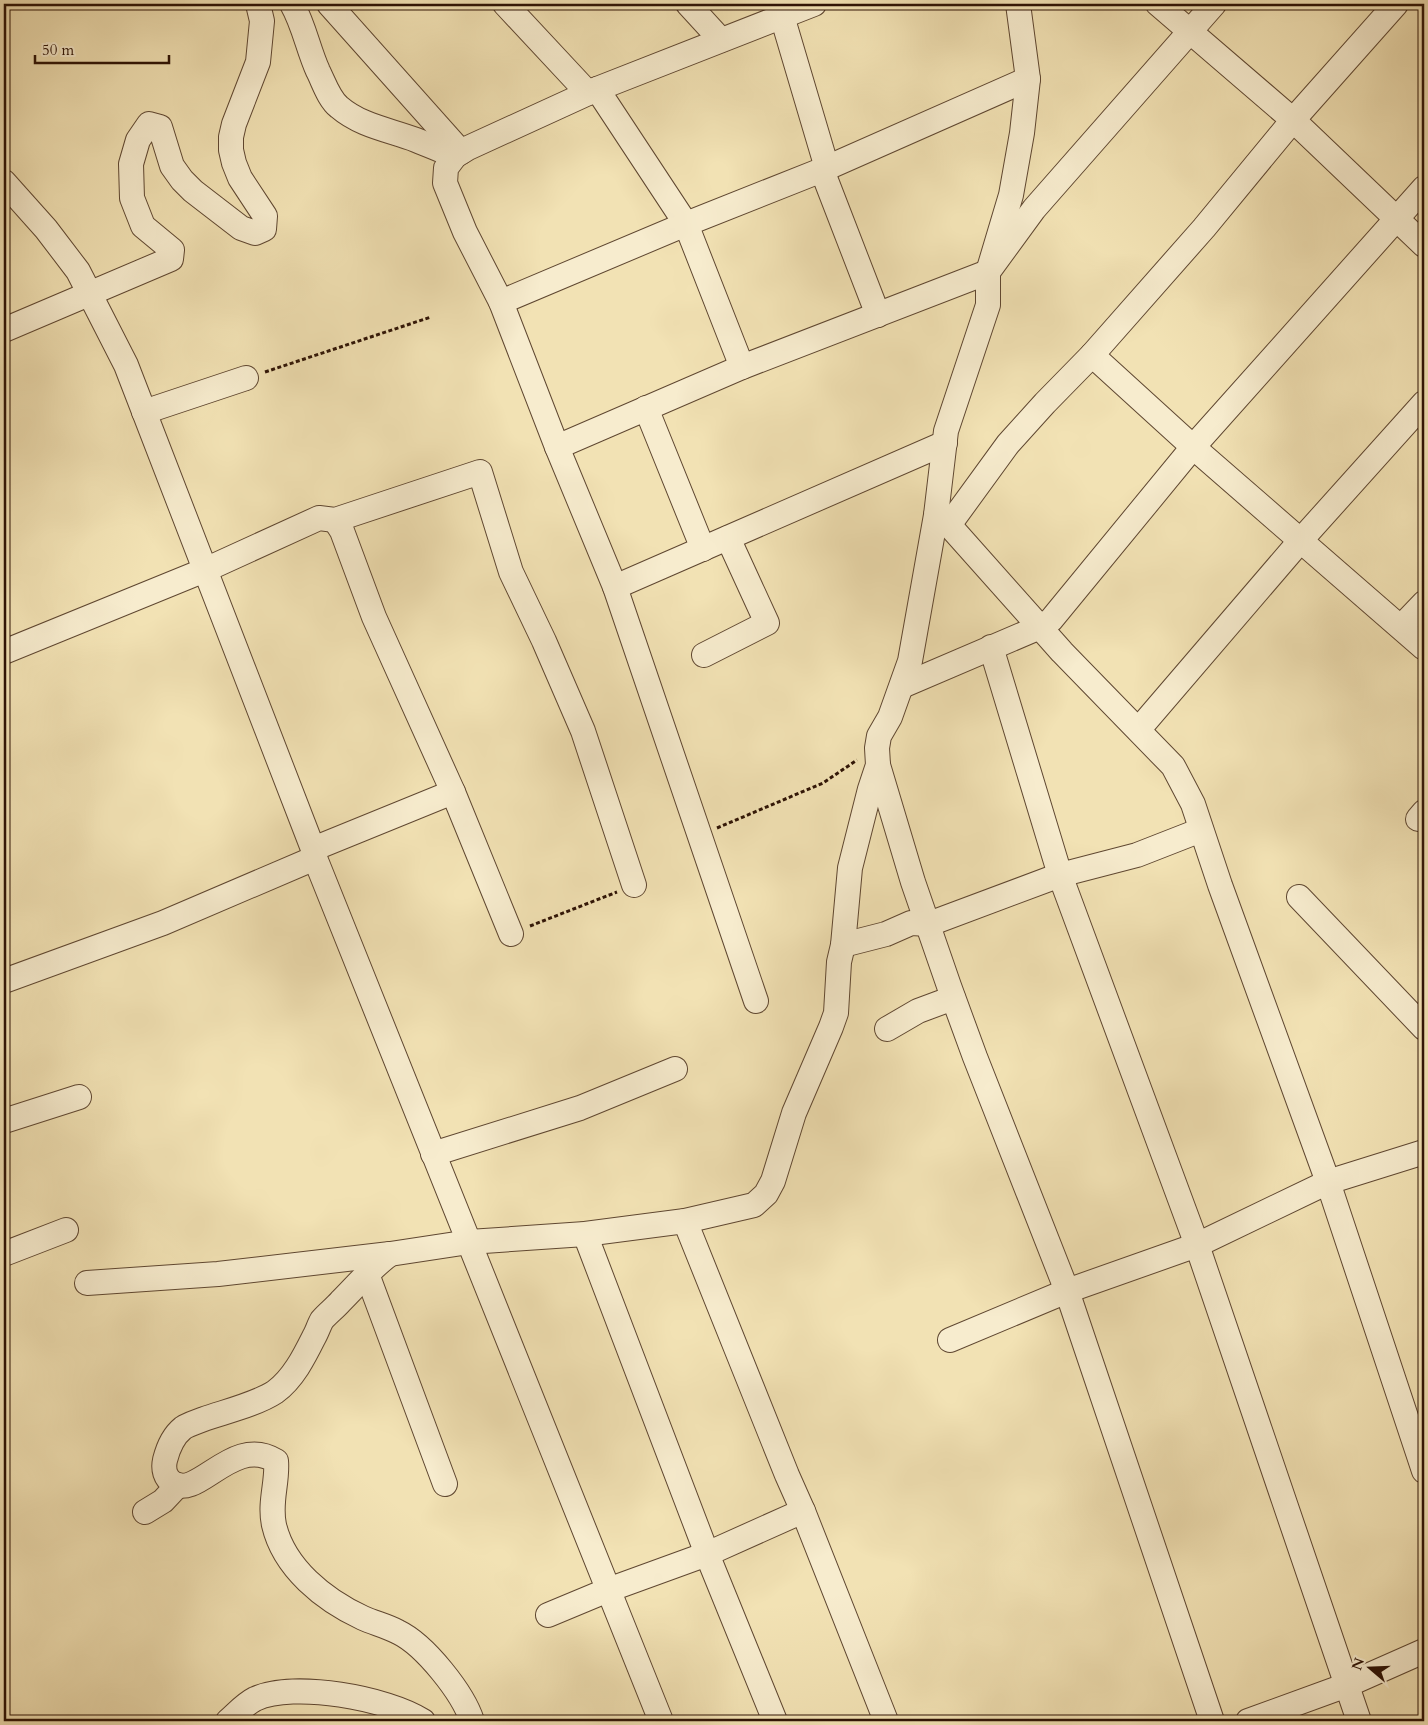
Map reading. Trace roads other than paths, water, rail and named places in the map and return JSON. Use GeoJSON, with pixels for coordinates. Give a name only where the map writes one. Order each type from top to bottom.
{"type":"FeatureCollection","features":[{"type":"Feature","properties":{"kind":"street"},"geometry":{"type":"LineString","coordinates":[[4,330],[171,259],[172,250],[143,226],[132,198],[132,164],[138,140],[149,124],[160,127],[172,166],[182,180],[241,228],[255,233],[264,229],[265,216],[240,178],[230,150],[230,137],[234,124],[258,62],[262,21],[258,4]]}},
{"type":"Feature","properties":{"kind":"street"},"geometry":{"type":"LineString","coordinates":[[292,4],[298,14],[317,70],[329,94],[338,106],[352,117],[368,125],[416,140],[454,159]]}},
{"type":"Feature","properties":{"kind":"street"},"geometry":{"type":"LineString","coordinates":[[329,4],[454,159]]}},
{"type":"Feature","properties":{"kind":"street"},"geometry":{"type":"LineString","coordinates":[[505,4],[592,91],[686,224],[742,367]]}},
{"type":"Feature","properties":{"kind":"street"},"geometry":{"type":"LineString","coordinates":[[688,4],[721,40]]}},
{"type":"Feature","properties":{"kind":"street"},"geometry":{"type":"LineString","coordinates":[[756,1001],[615,587],[557,447],[501,302],[465,232],[445,183],[454,159],[592,91],[814,4]]}},
{"type":"Feature","properties":{"kind":"street"},"geometry":{"type":"LineString","coordinates":[[1158,4],[1293,120],[1424,245]]}},
{"type":"Feature","properties":{"kind":"street"},"geometry":{"type":"LineString","coordinates":[[557,447],[742,367],[988,272],[1034,209],[1214,4]]}},
{"type":"Feature","properties":{"kind":"street"},"geometry":{"type":"LineString","coordinates":[[943,520],[1008,444],[1092,355],[1204,228],[1293,120],[1396,4]]}},
{"type":"Feature","properties":{"kind":"street"},"geometry":{"type":"LineString","coordinates":[[1020,5],[1028,79],[1022,133],[1011,195],[988,272],[988,305],[946,431],[943,520],[910,661],[890,717],[879,736],[877,748],[878,764],[913,882],[953,998],[1067,1292],[1212,1721]]}},
{"type":"Feature","properties":{"kind":"street"},"geometry":{"type":"LineString","coordinates":[[782,16],[825,169],[878,315]]}},
{"type":"Feature","properties":{"kind":"street"},"geometry":{"type":"LineString","coordinates":[[501,302],[686,224],[825,169],[1028,79]]}},
{"type":"Feature","properties":{"kind":"street"},"geometry":{"type":"LineString","coordinates":[[4,182],[46,229],[78,271],[88,294],[126,365],[314,853],[661,1721]]}},
{"type":"Feature","properties":{"kind":"street"},"geometry":{"type":"LineString","coordinates":[[902,686],[1040,627],[1051,620],[1193,447],[1424,188]]}},
{"type":"Feature","properties":{"kind":"street"},"geometry":{"type":"LineString","coordinates":[[1092,355],[1193,447],[1424,648]]}},
{"type":"Feature","properties":{"kind":"street"},"geometry":{"type":"LineString","coordinates":[[144,412],[246,378]]}},
{"type":"Feature","properties":{"kind":"street"},"geometry":{"type":"LineString","coordinates":[[1139,730],[1301,540],[1424,403]]}},
{"type":"Feature","properties":{"kind":"street"},"geometry":{"type":"LineString","coordinates":[[646,408],[703,549]]}},
{"type":"Feature","properties":{"kind":"street"},"geometry":{"type":"LineString","coordinates":[[615,587],[945,443]]}},
{"type":"Feature","properties":{"kind":"street"},"geometry":{"type":"LineString","coordinates":[[4,652],[204,570],[319,518],[335,520],[480,472],[511,572],[544,641],[583,731],[634,885]]}},
{"type":"Feature","properties":{"kind":"street"},"geometry":{"type":"LineString","coordinates":[[335,520],[342,531],[374,617],[452,792],[511,934]]}},
{"type":"Feature","properties":{"kind":"street"},"geometry":{"type":"LineString","coordinates":[[943,520],[1040,627],[1173,766],[1192,804],[1328,1182],[1424,1471]]}},
{"type":"Feature","properties":{"kind":"street"},"geometry":{"type":"LineString","coordinates":[[704,655],[767,623],[728,538]]}},
{"type":"Feature","properties":{"kind":"street"},"geometry":{"type":"LineString","coordinates":[[1401,627],[1424,603]]}},
{"type":"Feature","properties":{"kind":"street"},"geometry":{"type":"LineString","coordinates":[[991,647],[1060,875],[1197,1245],[1359,1721]]}},
{"type":"Feature","properties":{"kind":"street"},"geometry":{"type":"LineString","coordinates":[[87,1283],[218,1274],[390,1254],[468,1242],[585,1234],[685,1221],[754,1205],[766,1194],[769,1188],[780,1161],[794,1113],[832,1027],[836,1013],[839,962],[843,945],[850,868],[878,764]]}},
{"type":"Feature","properties":{"kind":"street"},"geometry":{"type":"LineString","coordinates":[[4,981],[163,923],[452,792]]}},
{"type":"Feature","properties":{"kind":"street"},"geometry":{"type":"LineString","coordinates":[[843,945],[886,934],[911,923],[929,924],[1060,875],[1137,855],[1201,830]]}},
{"type":"Feature","properties":{"kind":"street"},"geometry":{"type":"LineString","coordinates":[[1299,897],[1423,1025]]}},
{"type":"Feature","properties":{"kind":"street"},"geometry":{"type":"LineString","coordinates":[[887,1029],[918,1011],[953,998]]}},
{"type":"Feature","properties":{"kind":"street"},"geometry":{"type":"LineString","coordinates":[[433,1154],[580,1108],[675,1068]]}},
{"type":"Feature","properties":{"kind":"street"},"geometry":{"type":"LineString","coordinates":[[4,1121],[79,1096]]}},
{"type":"Feature","properties":{"kind":"street"},"geometry":{"type":"LineString","coordinates":[[950,1340],[1067,1292],[1197,1245],[1328,1182],[1424,1152]]}},
{"type":"Feature","properties":{"kind":"street"},"geometry":{"type":"LineString","coordinates":[[685,1221],[783,1466],[804,1512],[886,1721]]}},
{"type":"Feature","properties":{"kind":"street"},"geometry":{"type":"LineString","coordinates":[[4,1254],[66,1230]]}},
{"type":"Feature","properties":{"kind":"street"},"geometry":{"type":"LineString","coordinates":[[585,1234],[707,1554],[775,1721]]}},
{"type":"Feature","properties":{"kind":"street"},"geometry":{"type":"LineString","coordinates":[[390,1254],[378,1262],[322,1321],[300,1363],[290,1377],[275,1392],[259,1400],[183,1428],[169,1446],[163,1467],[166,1476],[172,1483],[182,1487],[192,1485],[221,1465],[239,1456],[262,1455],[276,1461],[277,1470],[271,1510],[274,1526],[287,1554],[298,1569],[324,1596],[364,1618],[399,1632],[412,1642],[437,1667],[456,1690],[472,1721]]}},
{"type":"Feature","properties":{"kind":"street"},"geometry":{"type":"LineString","coordinates":[[367,1274],[445,1484]]}},
{"type":"Feature","properties":{"kind":"street"},"geometry":{"type":"LineString","coordinates":[[145,1512],[163,1501],[178,1485]]}},
{"type":"Feature","properties":{"kind":"street"},"geometry":{"type":"LineString","coordinates":[[548,1615],[608,1590],[707,1554],[804,1512]]}},
{"type":"Feature","properties":{"kind":"street"},"geometry":{"type":"LineString","coordinates":[[1248,1721],[1347,1685],[1424,1651]]}},
{"type":"Feature","properties":{"kind":"street"},"geometry":{"type":"LineString","coordinates":[[228,1721],[254,1700],[273,1694],[298,1692],[353,1697],[376,1702],[398,1708],[423,1721]]}}]}
